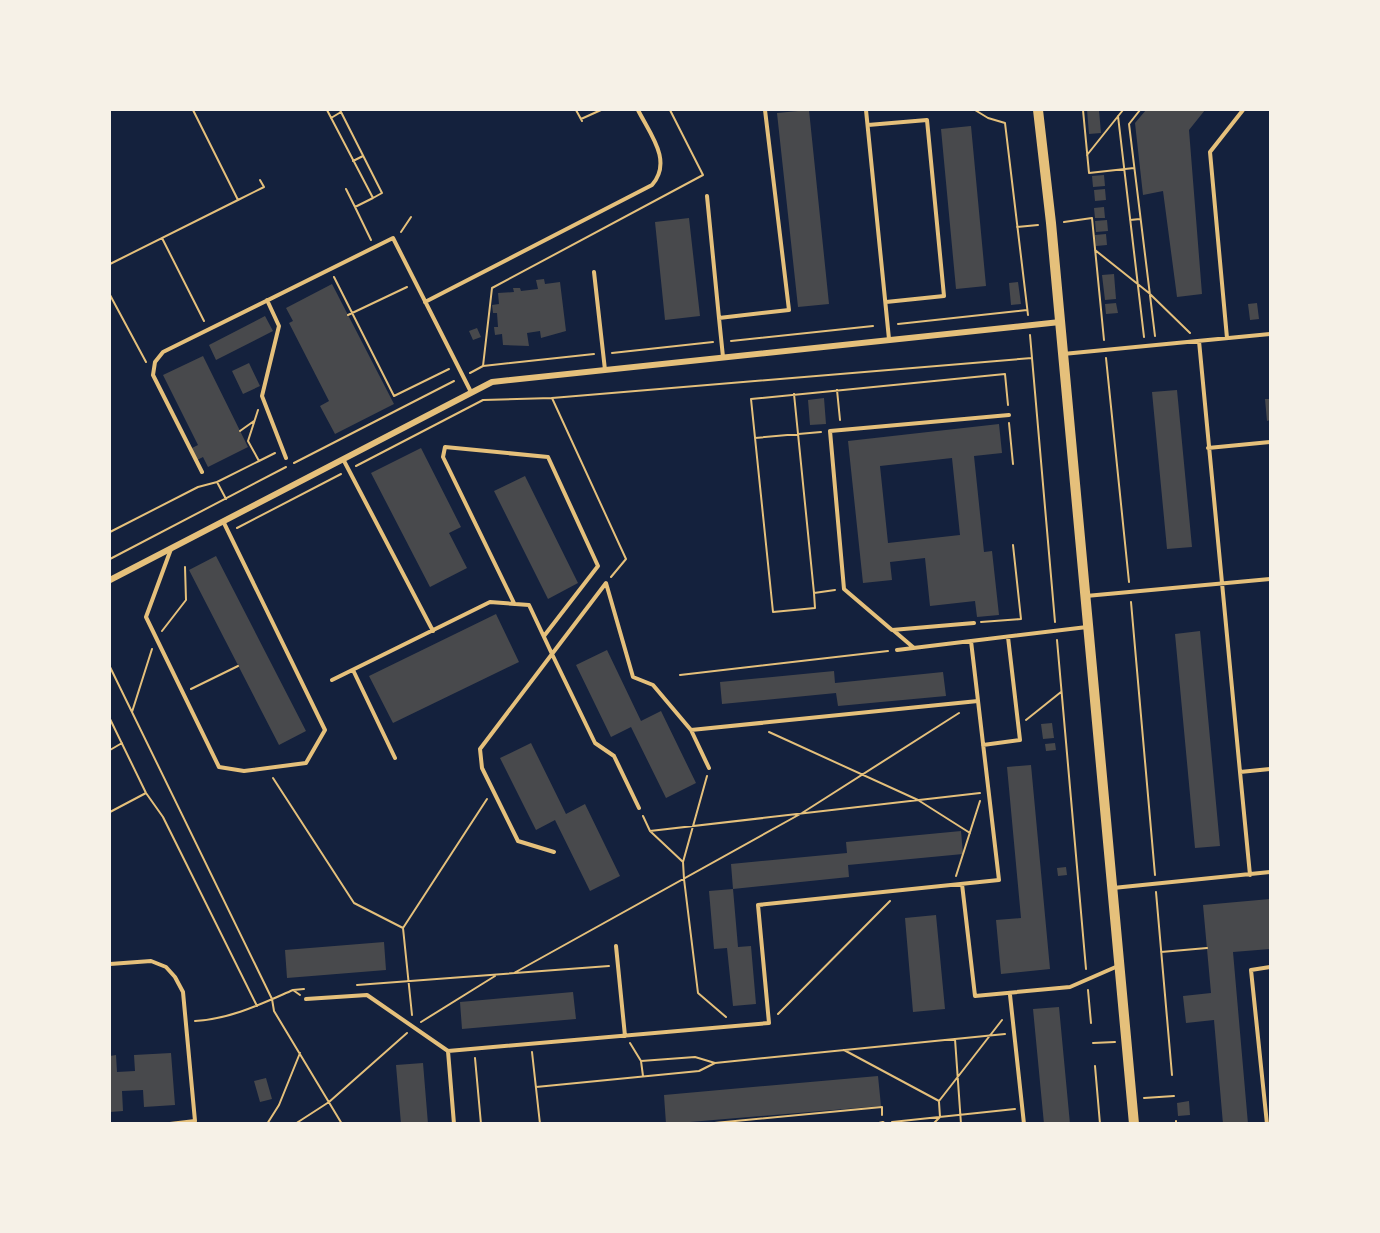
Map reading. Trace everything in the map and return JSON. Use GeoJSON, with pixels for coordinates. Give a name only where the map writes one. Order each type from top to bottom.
{"type":"FeatureCollection","features":[{"type":"Feature","properties":{"kind":"main road"},"geometry":{"type":"LineString","coordinates":[[1038,110],[1060,322],[1134,1124]]}},
{"type":"Feature","properties":{"kind":"street"},"geometry":{"type":"LineString","coordinates":[[110,580],[492,382],[1060,322]]}},
{"type":"Feature","properties":{"kind":"lane"},"geometry":{"type":"LineString","coordinates":[[425,302],[652,185],[660,176],[663,164],[638,110]]}},
{"type":"Feature","properties":{"kind":"lane"},"geometry":{"type":"LineString","coordinates":[[719,318],[789,310],[765,110]]}},
{"type":"Feature","properties":{"kind":"lane"},"geometry":{"type":"LineString","coordinates":[[866,110],[890,339]]}},
{"type":"Feature","properties":{"kind":"lane"},"geometry":{"type":"LineString","coordinates":[[1227,339],[1210,152],[1243,110]]}},
{"type":"Feature","properties":{"kind":"lane"},"geometry":{"type":"LineString","coordinates":[[868,125],[927,120],[944,296],[886,302]]}},
{"type":"Feature","properties":{"kind":"lane"},"geometry":{"type":"LineString","coordinates":[[706,196],[723,357]]}},
{"type":"Feature","properties":{"kind":"lane"},"geometry":{"type":"LineString","coordinates":[[202,472],[153,375],[155,362],[163,352],[393,238],[472,393]]}},
{"type":"Feature","properties":{"kind":"lane"},"geometry":{"type":"LineString","coordinates":[[594,272],[605,370]]}},
{"type":"Feature","properties":{"kind":"lane"},"geometry":{"type":"LineString","coordinates":[[267,300],[279,326],[262,396],[286,458]]}},
{"type":"Feature","properties":{"kind":"lane"},"geometry":{"type":"LineString","coordinates":[[1063,354],[1270,334]]}},
{"type":"Feature","properties":{"kind":"lane"},"geometry":{"type":"LineString","coordinates":[[1199,341],[1250,875]]}},
{"type":"Feature","properties":{"kind":"lane"},"geometry":{"type":"LineString","coordinates":[[914,648],[844,589],[830,431],[1009,415]]}},
{"type":"Feature","properties":{"kind":"lane"},"geometry":{"type":"LineString","coordinates":[[1208,448],[1270,442]]}},
{"type":"Feature","properties":{"kind":"lane"},"geometry":{"type":"LineString","coordinates":[[514,603],[443,457],[445,447],[548,457],[598,566],[544,636]]}},
{"type":"Feature","properties":{"kind":"lane"},"geometry":{"type":"LineString","coordinates":[[343,459],[433,631]]}},
{"type":"Feature","properties":{"kind":"lane"},"geometry":{"type":"LineString","coordinates":[[171,548],[146,618],[219,767],[244,771],[306,763],[325,730],[223,521]]}},
{"type":"Feature","properties":{"kind":"lane"},"geometry":{"type":"LineString","coordinates":[[1085,596],[1270,579]]}},
{"type":"Feature","properties":{"kind":"lane"},"geometry":{"type":"LineString","coordinates":[[554,852],[518,841],[483,768],[480,749],[606,583]]}},
{"type":"Feature","properties":{"kind":"lane"},"geometry":{"type":"LineString","coordinates":[[606,583],[633,677],[653,685],[691,730],[709,768]]}},
{"type":"Feature","properties":{"kind":"lane"},"geometry":{"type":"LineString","coordinates":[[332,680],[490,602],[529,605],[595,743],[614,756],[639,808]]}},
{"type":"Feature","properties":{"kind":"lane"},"geometry":{"type":"LineString","coordinates":[[892,630],[974,623]]}},
{"type":"Feature","properties":{"kind":"lane"},"geometry":{"type":"LineString","coordinates":[[897,650],[1088,627]]}},
{"type":"Feature","properties":{"kind":"lane"},"geometry":{"type":"LineString","coordinates":[[983,745],[1020,740],[1008,637]]}},
{"type":"Feature","properties":{"kind":"lane"},"geometry":{"type":"LineString","coordinates":[[306,999],[367,995],[448,1052],[769,1023],[758,905],[999,880],[971,641]]}},
{"type":"Feature","properties":{"kind":"lane"},"geometry":{"type":"LineString","coordinates":[[352,670],[395,758]]}},
{"type":"Feature","properties":{"kind":"lane"},"geometry":{"type":"LineString","coordinates":[[691,730],[978,701]]}},
{"type":"Feature","properties":{"kind":"lane"},"geometry":{"type":"LineString","coordinates":[[1240,772],[1270,769]]}},
{"type":"Feature","properties":{"kind":"lane"},"geometry":{"type":"LineString","coordinates":[[1112,888],[1270,872]]}},
{"type":"Feature","properties":{"kind":"lane"},"geometry":{"type":"LineString","coordinates":[[962,884],[975,996],[1010,995],[1070,987],[1120,966]]}},
{"type":"Feature","properties":{"kind":"lane"},"geometry":{"type":"LineString","coordinates":[[616,946],[625,1036]]}},
{"type":"Feature","properties":{"kind":"lane"},"geometry":{"type":"LineString","coordinates":[[110,964],[151,961],[166,967],[183,992],[195,1121],[170,1124]]}},
{"type":"Feature","properties":{"kind":"lane"},"geometry":{"type":"LineString","coordinates":[[1266,1124],[1251,970],[1270,967]]}},
{"type":"Feature","properties":{"kind":"lane"},"geometry":{"type":"LineString","coordinates":[[1010,995],[1024,1124]]}},
{"type":"Feature","properties":{"kind":"lane"},"geometry":{"type":"LineString","coordinates":[[448,1052],[454,1124]]}},
{"type":"Feature","properties":{"kind":"path"},"geometry":{"type":"LineString","coordinates":[[193,110],[238,200]]}},
{"type":"Feature","properties":{"kind":"path"},"geometry":{"type":"LineString","coordinates":[[327,110],[373,198]]}},
{"type":"Feature","properties":{"kind":"path"},"geometry":{"type":"LineString","coordinates":[[576,110],[581,120],[601,110]]}},
{"type":"Feature","properties":{"kind":"path"},"geometry":{"type":"LineString","coordinates":[[483,366],[492,288],[703,175],[670,110]]}},
{"type":"Feature","properties":{"kind":"path"},"geometry":{"type":"LineString","coordinates":[[975,110],[988,118],[1005,123],[1029,324],[1091,1023]]}},
{"type":"Feature","properties":{"kind":"path"},"geometry":{"type":"LineString","coordinates":[[1083,110],[1089,173],[1134,168]]}},
{"type":"Feature","properties":{"kind":"path"},"geometry":{"type":"LineString","coordinates":[[1087,155],[1123,110]]}},
{"type":"Feature","properties":{"kind":"path"},"geometry":{"type":"LineString","coordinates":[[1140,110],[1129,124],[1156,345]]}},
{"type":"Feature","properties":{"kind":"path"},"geometry":{"type":"LineString","coordinates":[[331,118],[341,111],[382,193],[355,207]]}},
{"type":"Feature","properties":{"kind":"path"},"geometry":{"type":"LineString","coordinates":[[1118,116],[1145,346]]}},
{"type":"Feature","properties":{"kind":"path"},"geometry":{"type":"LineString","coordinates":[[353,160],[363,156]]}},
{"type":"Feature","properties":{"kind":"path"},"geometry":{"type":"LineString","coordinates":[[110,264],[264,187],[260,180]]}},
{"type":"Feature","properties":{"kind":"path"},"geometry":{"type":"LineString","coordinates":[[346,189],[375,247]]}},
{"type":"Feature","properties":{"kind":"path"},"geometry":{"type":"LineString","coordinates":[[393,238],[398,235],[411,217]]}},
{"type":"Feature","properties":{"kind":"path"},"geometry":{"type":"LineString","coordinates":[[1092,218],[1131,592],[1172,1075]]}},
{"type":"Feature","properties":{"kind":"path"},"geometry":{"type":"LineString","coordinates":[[1130,220],[1140,219]]}},
{"type":"Feature","properties":{"kind":"path"},"geometry":{"type":"LineString","coordinates":[[162,238],[208,329]]}},
{"type":"Feature","properties":{"kind":"path"},"geometry":{"type":"LineString","coordinates":[[1095,250],[1137,282],[1199,341]]}},
{"type":"Feature","properties":{"kind":"path"},"geometry":{"type":"LineString","coordinates":[[330,268],[394,396],[457,365]]}},
{"type":"Feature","properties":{"kind":"path"},"geometry":{"type":"LineString","coordinates":[[348,315],[415,283]]}},
{"type":"Feature","properties":{"kind":"path"},"geometry":{"type":"LineString","coordinates":[[110,295],[153,375]]}},
{"type":"Feature","properties":{"kind":"path"},"geometry":{"type":"LineString","coordinates":[[898,324],[1027,310]]}},
{"type":"Feature","properties":{"kind":"path"},"geometry":{"type":"LineString","coordinates":[[463,377],[483,366],[873,326]]}},
{"type":"Feature","properties":{"kind":"path"},"geometry":{"type":"LineString","coordinates":[[228,532],[483,400],[552,398],[1032,358]]}},
{"type":"Feature","properties":{"kind":"path"},"geometry":{"type":"LineString","coordinates":[[794,394],[815,608],[773,612],[751,399],[794,394],[1005,374],[1013,464]]}},
{"type":"Feature","properties":{"kind":"path"},"geometry":{"type":"LineString","coordinates":[[837,390],[841,430]]}},
{"type":"Feature","properties":{"kind":"path"},"geometry":{"type":"LineString","coordinates":[[259,461],[248,441],[262,396]]}},
{"type":"Feature","properties":{"kind":"path"},"geometry":{"type":"LineString","coordinates":[[552,398],[626,560],[606,583]]}},
{"type":"Feature","properties":{"kind":"path"},"geometry":{"type":"LineString","coordinates":[[240,431],[254,421]]}},
{"type":"Feature","properties":{"kind":"path"},"geometry":{"type":"LineString","coordinates":[[755,438],[830,431]]}},
{"type":"Feature","properties":{"kind":"path"},"geometry":{"type":"LineString","coordinates":[[110,532],[198,487],[217,482],[282,449]]}},
{"type":"Feature","properties":{"kind":"path"},"geometry":{"type":"LineString","coordinates":[[217,482],[226,499]]}},
{"type":"Feature","properties":{"kind":"path"},"geometry":{"type":"LineString","coordinates":[[974,623],[1021,619],[1013,545]]}},
{"type":"Feature","properties":{"kind":"path"},"geometry":{"type":"LineString","coordinates":[[132,712],[157,639],[186,600],[184,567]]}},
{"type":"Feature","properties":{"kind":"path"},"geometry":{"type":"LineString","coordinates":[[814,593],[844,589]]}},
{"type":"Feature","properties":{"kind":"path"},"geometry":{"type":"LineString","coordinates":[[680,675],[897,650]]}},
{"type":"Feature","properties":{"kind":"path"},"geometry":{"type":"LineString","coordinates":[[183,693],[238,666]]}},
{"type":"Feature","properties":{"kind":"path"},"geometry":{"type":"LineString","coordinates":[[110,667],[272,999],[274,1011],[342,1124]]}},
{"type":"Feature","properties":{"kind":"path"},"geometry":{"type":"LineString","coordinates":[[1018,726],[1061,692]]}},
{"type":"Feature","properties":{"kind":"path"},"geometry":{"type":"LineString","coordinates":[[514,973],[802,813],[959,714]]}},
{"type":"Feature","properties":{"kind":"path"},"geometry":{"type":"LineString","coordinates":[[110,719],[146,793],[163,817],[257,1006]]}},
{"type":"Feature","properties":{"kind":"path"},"geometry":{"type":"LineString","coordinates":[[751,724],[918,800],[970,833]]}},
{"type":"Feature","properties":{"kind":"path"},"geometry":{"type":"LineString","coordinates":[[110,750],[122,743]]}},
{"type":"Feature","properties":{"kind":"path"},"geometry":{"type":"LineString","coordinates":[[267,768],[354,903],[403,928]]}},
{"type":"Feature","properties":{"kind":"path"},"geometry":{"type":"LineString","coordinates":[[709,768],[683,862],[684,879],[698,993],[736,1026]]}},
{"type":"Feature","properties":{"kind":"path"},"geometry":{"type":"LineString","coordinates":[[413,1027],[403,928],[493,790]]}},
{"type":"Feature","properties":{"kind":"path"},"geometry":{"type":"LineString","coordinates":[[110,812],[146,793]]}},
{"type":"Feature","properties":{"kind":"path"},"geometry":{"type":"LineString","coordinates":[[650,831],[983,793],[953,885]]}},
{"type":"Feature","properties":{"kind":"path"},"geometry":{"type":"LineString","coordinates":[[639,808],[650,831],[683,862]]}},
{"type":"Feature","properties":{"kind":"path"},"geometry":{"type":"LineString","coordinates":[[769,1023],[901,890]]}},
{"type":"Feature","properties":{"kind":"path"},"geometry":{"type":"LineString","coordinates":[[1161,952],[1207,948]]}},
{"type":"Feature","properties":{"kind":"path"},"geometry":{"type":"LineString","coordinates":[[351,986],[618,965]]}},
{"type":"Feature","properties":{"kind":"path"},"geometry":{"type":"LineString","coordinates":[[187,1021],[215,1020],[257,1006],[293,990],[304,989]]}},
{"type":"Feature","properties":{"kind":"path"},"geometry":{"type":"LineString","coordinates":[[293,990],[306,999]]}},
{"type":"Feature","properties":{"kind":"path"},"geometry":{"type":"LineString","coordinates":[[933,1124],[940,1117],[939,1101],[1011,1008]]}},
{"type":"Feature","properties":{"kind":"path"},"geometry":{"type":"LineString","coordinates":[[536,1087],[699,1071],[715,1063],[1014,1033]]}},
{"type":"Feature","properties":{"kind":"path"},"geometry":{"type":"LineString","coordinates":[[625,1036],[641,1061],[643,1076]]}},
{"type":"Feature","properties":{"kind":"path"},"geometry":{"type":"LineString","coordinates":[[955,1039],[961,1124]]}},
{"type":"Feature","properties":{"kind":"path"},"geometry":{"type":"LineString","coordinates":[[1093,1043],[1127,1041]]}},
{"type":"Feature","properties":{"kind":"path"},"geometry":{"type":"LineString","coordinates":[[531,1044],[540,1124]]}},
{"type":"Feature","properties":{"kind":"path"},"geometry":{"type":"LineString","coordinates":[[474,1049],[481,1124]]}},
{"type":"Feature","properties":{"kind":"path"},"geometry":{"type":"LineString","coordinates":[[843,1050],[939,1101]]}},
{"type":"Feature","properties":{"kind":"path"},"geometry":{"type":"LineString","coordinates":[[267,1124],[279,1105],[300,1053]]}},
{"type":"Feature","properties":{"kind":"path"},"geometry":{"type":"LineString","coordinates":[[641,1061],[695,1057],[715,1063]]}},
{"type":"Feature","properties":{"kind":"path"},"geometry":{"type":"LineString","coordinates":[[1095,1066],[1100,1124]]}},
{"type":"Feature","properties":{"kind":"path"},"geometry":{"type":"LineString","coordinates":[[1132,1098],[1174,1096]]}},
{"type":"Feature","properties":{"kind":"path"},"geometry":{"type":"LineString","coordinates":[[295,1124],[329,1102]]}},
{"type":"Feature","properties":{"kind":"path"},"geometry":{"type":"LineString","coordinates":[[704,1124],[882,1107],[881,1123],[1022,1108]]}},
{"type":"Feature","properties":{"kind":"building"},"geometry":{"type":"Polygon","coordinates":[[[809,110],[829,304],[798,307],[777,113],[809,110]]]}},
{"type":"Feature","properties":{"kind":"building"},"geometry":{"type":"Polygon","coordinates":[[[1087,110],[1099,110],[1101,133],[1089,134],[1087,110]]]}},
{"type":"Feature","properties":{"kind":"building"},"geometry":{"type":"Polygon","coordinates":[[[1146,110],[1205,110],[1189,130],[1202,294],[1177,297],[1163,191],[1143,195],[1135,123],[1146,110]]]}},
{"type":"Feature","properties":{"kind":"building"},"geometry":{"type":"Polygon","coordinates":[[[971,126],[986,286],[956,289],[941,129],[971,126]]]}},
{"type":"Feature","properties":{"kind":"building"},"geometry":{"type":"Polygon","coordinates":[[[1104,175],[1105,186],[1093,187],[1092,176],[1104,175]]]}},
{"type":"Feature","properties":{"kind":"building"},"geometry":{"type":"Polygon","coordinates":[[[1105,189],[1106,200],[1095,201],[1094,190],[1105,189]]]}},
{"type":"Feature","properties":{"kind":"building"},"geometry":{"type":"Polygon","coordinates":[[[1104,207],[1105,218],[1095,218],[1094,208],[1104,207]]]}},
{"type":"Feature","properties":{"kind":"building"},"geometry":{"type":"Polygon","coordinates":[[[689,218],[700,316],[665,320],[655,222],[689,218]]]}},
{"type":"Feature","properties":{"kind":"building"},"geometry":{"type":"Polygon","coordinates":[[[1107,220],[1108,231],[1096,232],[1095,221],[1107,220]]]}},
{"type":"Feature","properties":{"kind":"building"},"geometry":{"type":"Polygon","coordinates":[[[1106,234],[1107,245],[1096,246],[1095,235],[1106,234]]]}},
{"type":"Feature","properties":{"kind":"building"},"geometry":{"type":"Polygon","coordinates":[[[1114,274],[1116,299],[1105,300],[1102,275],[1114,274]]]}},
{"type":"Feature","properties":{"kind":"building"},"geometry":{"type":"Polygon","coordinates":[[[544,279],[545,284],[560,282],[566,331],[541,338],[540,331],[527,333],[529,346],[503,345],[502,334],[495,335],[494,327],[498,327],[497,313],[493,313],[492,305],[499,304],[498,293],[514,292],[513,288],[520,288],[521,291],[538,289],[536,280],[544,279]]]}},
{"type":"Feature","properties":{"kind":"building"},"geometry":{"type":"Polygon","coordinates":[[[1018,282],[1021,304],[1011,305],[1009,283],[1018,282]]]}},
{"type":"Feature","properties":{"kind":"building"},"geometry":{"type":"Polygon","coordinates":[[[332,284],[394,404],[335,434],[320,406],[329,401],[289,323],[293,321],[286,308],[332,284]]]}},
{"type":"Feature","properties":{"kind":"building"},"geometry":{"type":"Polygon","coordinates":[[[1116,303],[1118,313],[1106,314],[1105,304],[1116,303]]]}},
{"type":"Feature","properties":{"kind":"building"},"geometry":{"type":"Polygon","coordinates":[[[1257,303],[1259,319],[1250,320],[1248,304],[1257,303]]]}},
{"type":"Feature","properties":{"kind":"building"},"geometry":{"type":"Polygon","coordinates":[[[265,316],[273,331],[216,360],[209,345],[265,316]]]}},
{"type":"Feature","properties":{"kind":"building"},"geometry":{"type":"Polygon","coordinates":[[[477,328],[481,337],[473,340],[469,331],[477,328]]]}},
{"type":"Feature","properties":{"kind":"building"},"geometry":{"type":"Polygon","coordinates":[[[203,356],[248,447],[208,467],[203,457],[197,460],[192,448],[198,445],[163,375],[203,356]]]}},
{"type":"Feature","properties":{"kind":"building"},"geometry":{"type":"Polygon","coordinates":[[[249,363],[260,386],[243,394],[232,371],[249,363]]]}},
{"type":"Feature","properties":{"kind":"building"},"geometry":{"type":"Polygon","coordinates":[[[1177,390],[1192,547],[1167,549],[1152,392],[1177,390]]]}},
{"type":"Feature","properties":{"kind":"building"},"geometry":{"type":"Polygon","coordinates":[[[824,398],[826,424],[810,425],[808,400],[824,398]]]}},
{"type":"Feature","properties":{"kind":"building"},"geometry":{"type":"Polygon","coordinates":[[[1265,399],[1270,399],[1270,420],[1267,421],[1265,399]]]}},
{"type":"Feature","properties":{"kind":"building"},"geometry":{"type":"Polygon","coordinates":[[[999,424],[1002,453],[974,456],[984,552],[992,551],[999,615],[977,617],[975,601],[930,606],[925,558],[890,562],[892,580],[863,583],[848,441],[999,424]],[[952,458],[880,466],[888,543],[960,535],[952,458]]]}},
{"type":"Feature","properties":{"kind":"building"},"geometry":{"type":"Polygon","coordinates":[[[421,448],[461,527],[449,533],[467,568],[430,587],[371,473],[421,448]]]}},
{"type":"Feature","properties":{"kind":"building"},"geometry":{"type":"Polygon","coordinates":[[[525,476],[578,583],[548,599],[494,491],[525,476]]]}},
{"type":"Feature","properties":{"kind":"building"},"geometry":{"type":"Polygon","coordinates":[[[216,556],[306,731],[279,745],[189,570],[216,556]]]}},
{"type":"Feature","properties":{"kind":"building"},"geometry":{"type":"Polygon","coordinates":[[[496,614],[519,662],[393,723],[369,676],[496,614]]]}},
{"type":"Feature","properties":{"kind":"building"},"geometry":{"type":"Polygon","coordinates":[[[1200,631],[1220,846],[1195,848],[1175,634],[1200,631]]]}},
{"type":"Feature","properties":{"kind":"building"},"geometry":{"type":"Polygon","coordinates":[[[607,650],[641,721],[661,711],[696,783],[666,798],[631,727],[611,737],[576,665],[607,650]]]}},
{"type":"Feature","properties":{"kind":"building"},"geometry":{"type":"Polygon","coordinates":[[[834,671],[835,683],[943,672],[946,696],[838,706],[836,693],[722,704],[720,682],[834,671]]]}},
{"type":"Feature","properties":{"kind":"building"},"geometry":{"type":"Polygon","coordinates":[[[1052,723],[1054,738],[1043,739],[1041,724],[1052,723]]]}},
{"type":"Feature","properties":{"kind":"building"},"geometry":{"type":"Polygon","coordinates":[[[531,743],[566,814],[585,804],[620,876],[590,891],[555,820],[536,830],[500,758],[531,743]]]}},
{"type":"Feature","properties":{"kind":"building"},"geometry":{"type":"Polygon","coordinates":[[[1055,743],[1056,750],[1046,751],[1045,744],[1055,743]]]}},
{"type":"Feature","properties":{"kind":"building"},"geometry":{"type":"Polygon","coordinates":[[[1031,765],[1050,969],[1001,974],[996,920],[1021,918],[1007,767],[1031,765]]]}},
{"type":"Feature","properties":{"kind":"building"},"geometry":{"type":"Polygon","coordinates":[[[961,831],[963,854],[848,865],[849,877],[733,889],[731,864],[847,853],[846,842],[961,831]]]}},
{"type":"Feature","properties":{"kind":"building"},"geometry":{"type":"Polygon","coordinates":[[[1066,867],[1067,875],[1058,876],[1057,868],[1066,867]]]}},
{"type":"Feature","properties":{"kind":"building"},"geometry":{"type":"Polygon","coordinates":[[[733,889],[738,947],[751,946],[756,1004],[733,1006],[727,948],[714,949],[709,891],[733,889]]]}},
{"type":"Feature","properties":{"kind":"building"},"geometry":{"type":"Polygon","coordinates":[[[1270,899],[1270,949],[1233,952],[1248,1124],[1223,1124],[1214,1020],[1186,1023],[1183,996],[1211,993],[1203,905],[1270,899]]]}},
{"type":"Feature","properties":{"kind":"building"},"geometry":{"type":"Polygon","coordinates":[[[936,915],[945,1009],[913,1012],[905,918],[936,915]]]}},
{"type":"Feature","properties":{"kind":"building"},"geometry":{"type":"Polygon","coordinates":[[[384,942],[386,970],[287,978],[285,950],[384,942]]]}},
{"type":"Feature","properties":{"kind":"building"},"geometry":{"type":"Polygon","coordinates":[[[573,992],[576,1019],[462,1029],[460,1002],[573,992]]]}},
{"type":"Feature","properties":{"kind":"building"},"geometry":{"type":"Polygon","coordinates":[[[1059,1007],[1070,1124],[1044,1124],[1033,1009],[1059,1007]]]}},
{"type":"Feature","properties":{"kind":"building"},"geometry":{"type":"Polygon","coordinates":[[[171,1053],[175,1105],[144,1107],[143,1090],[122,1091],[123,1111],[110,1112],[110,1056],[116,1055],[117,1072],[135,1071],[134,1055],[171,1053]]]}},
{"type":"Feature","properties":{"kind":"building"},"geometry":{"type":"Polygon","coordinates":[[[423,1063],[428,1124],[401,1124],[396,1065],[423,1063]]]}},
{"type":"Feature","properties":{"kind":"building"},"geometry":{"type":"Polygon","coordinates":[[[878,1076],[881,1106],[666,1124],[664,1095],[878,1076]]]}},
{"type":"Feature","properties":{"kind":"building"},"geometry":{"type":"Polygon","coordinates":[[[266,1078],[272,1099],[260,1102],[254,1081],[266,1078]]]}},
{"type":"Feature","properties":{"kind":"building"},"geometry":{"type":"Polygon","coordinates":[[[1189,1101],[1190,1115],[1178,1116],[1177,1103],[1189,1101]]]}}]}
